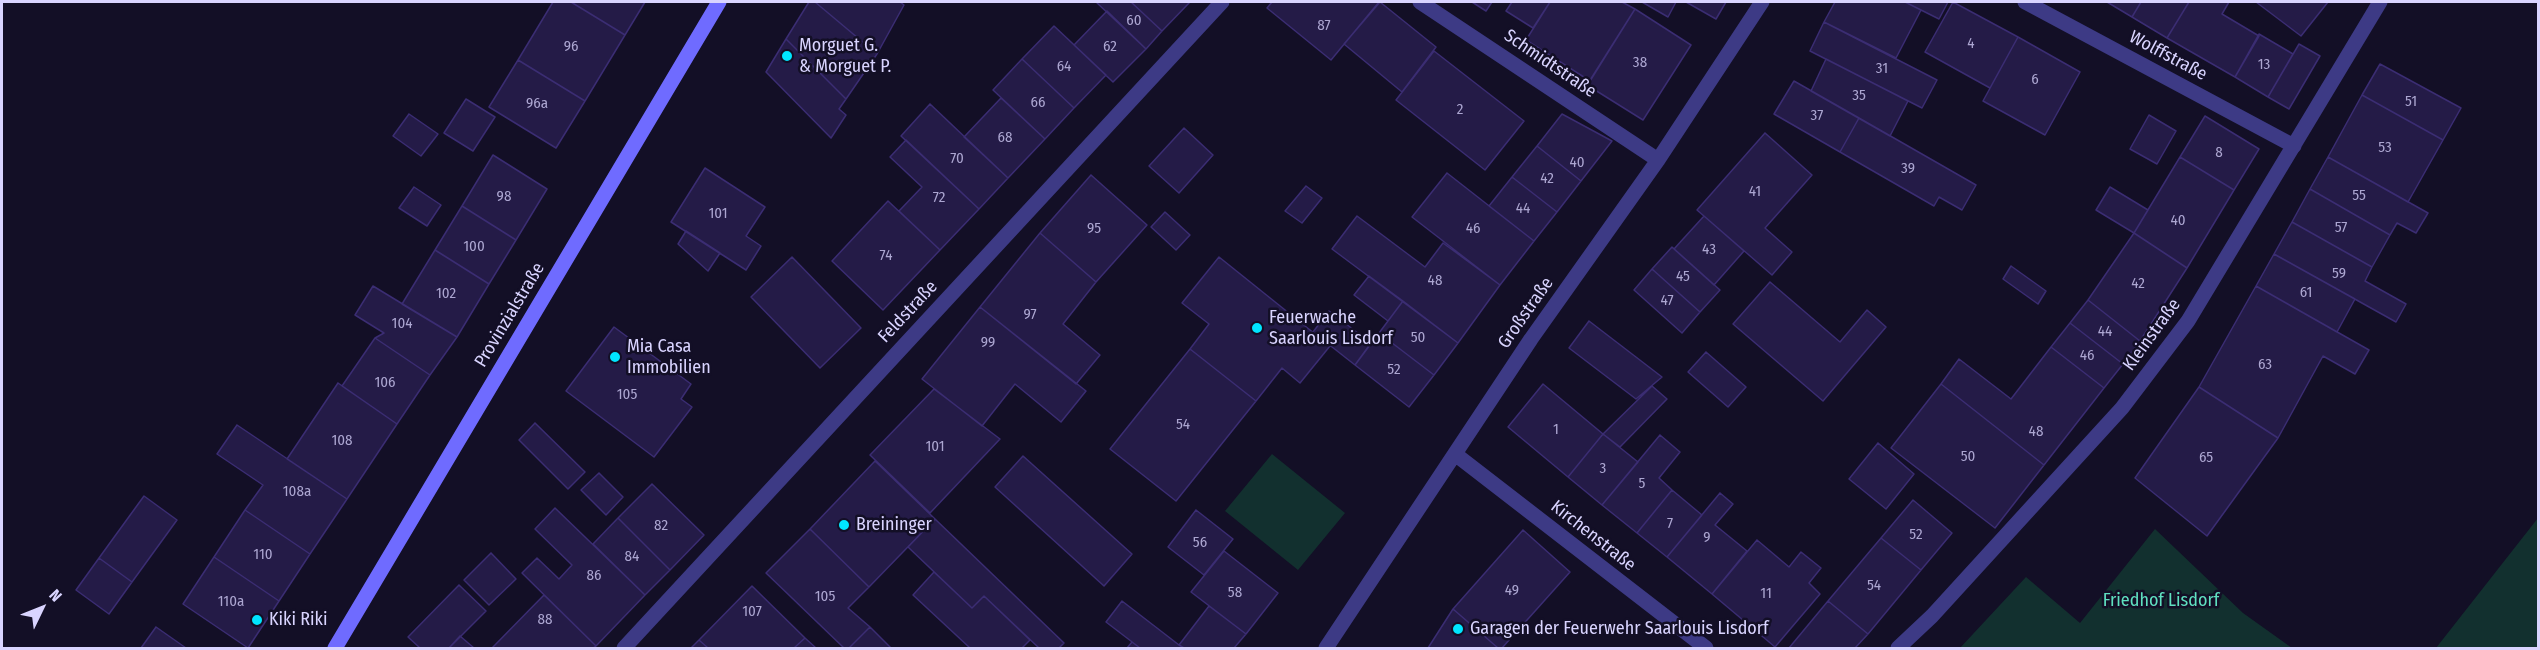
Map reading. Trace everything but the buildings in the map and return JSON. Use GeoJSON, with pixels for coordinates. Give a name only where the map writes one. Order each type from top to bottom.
{"type":"FeatureCollection","features":[{"type":"Feature","properties":{"kind":"main road","name":"Provinzialstraße"},"geometry":{"type":"LineString","coordinates":[[335,648],[719,2]]}},
{"type":"Feature","properties":{"kind":"street","name":"Feldstraße"},"geometry":{"type":"LineString","coordinates":[[624,648],[1222,2]]}},
{"type":"Feature","properties":{"kind":"street","name":"Schmidtstraße"},"geometry":{"type":"LineString","coordinates":[[1420,2],[1658,160]]}},
{"type":"Feature","properties":{"kind":"street","name":"Großstraße"},"geometry":{"type":"LineString","coordinates":[[1326,648],[1531,339],[1658,160],[1761,2]]}},
{"type":"Feature","properties":{"kind":"street","name":"Wolffstraße"},"geometry":{"type":"LineString","coordinates":[[2025,2],[2294,146]]}},
{"type":"Feature","properties":{"kind":"street","name":"Kleinstraße"},"geometry":{"type":"LineString","coordinates":[[1898,648],[1932,616],[2122,408],[2188,321],[2380,2]]}},
{"type":"Feature","properties":{"kind":"street","name":"Kirchenstraße"},"geometry":{"type":"LineString","coordinates":[[1455,454],[1706,648]]}},
{"type":"Feature","properties":{"kind":"green space"},"geometry":{"type":"Polygon","coordinates":[[[1272,454],[1345,513],[1298,570],[1225,511],[1272,454]]]}},
{"type":"Feature","properties":{"kind":"green space"},"geometry":{"type":"Polygon","coordinates":[[[2538,518],[2538,648],[2436,648],[2538,518]]]}},
{"type":"Feature","properties":{"kind":"green space","name":"Friedhof Lisdorf"},"geometry":{"type":"Polygon","coordinates":[[[2155,529],[2243,613],[2292,648],[1960,648],[2026,577],[2080,623],[2155,529]]]}},
{"type":"Feature","properties":{"kind":"place","name":"Morguet G. & Morguet P."},"geometry":{"type":"Point","coordinates":[787,56]}},
{"type":"Feature","properties":{"kind":"place","name":"Feuerwache Saarlouis Lisdorf"},"geometry":{"type":"Point","coordinates":[1257,328]}},
{"type":"Feature","properties":{"kind":"place","name":"Mia Casa Immobilien"},"geometry":{"type":"Point","coordinates":[615,357]}},
{"type":"Feature","properties":{"kind":"place","name":"Breininger"},"geometry":{"type":"Point","coordinates":[844,525]}},
{"type":"Feature","properties":{"kind":"place","name":"Kiki Riki"},"geometry":{"type":"Point","coordinates":[257,620]}},
{"type":"Feature","properties":{"kind":"place","name":"Garagen der Feuerwehr Saarlouis Lisdorf"},"geometry":{"type":"Point","coordinates":[1458,629]}}]}
